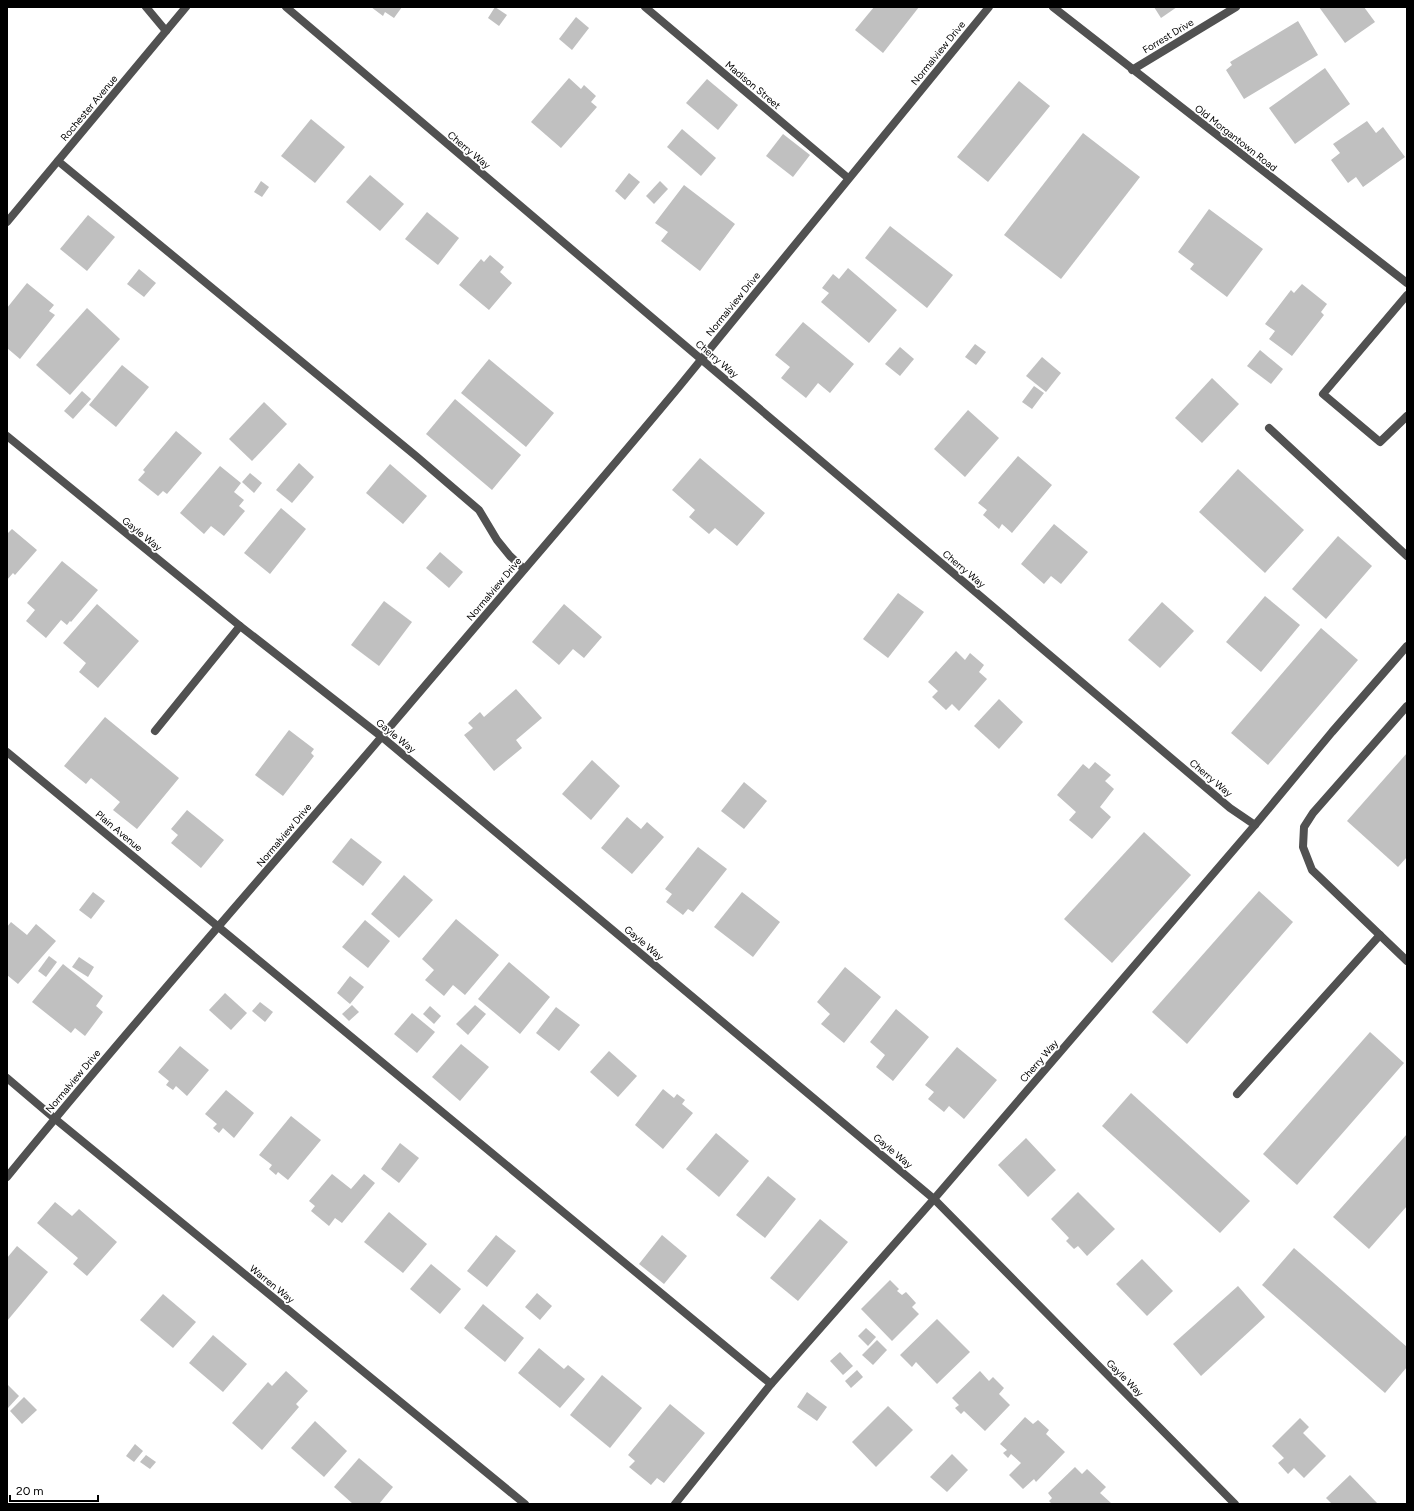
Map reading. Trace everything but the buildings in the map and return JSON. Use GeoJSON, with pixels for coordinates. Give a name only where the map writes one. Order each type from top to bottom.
{"type":"FeatureCollection","features":[{"type":"Feature","properties":{"kind":"street"},"geometry":{"type":"LineString","coordinates":[[146,7],[166,31]]}},
{"type":"Feature","properties":{"kind":"street","name":"Rochester Avenue"},"geometry":{"type":"LineString","coordinates":[[7,222],[186,7]]}},
{"type":"Feature","properties":{"kind":"street","name":"Cherry Way"},"geometry":{"type":"LineString","coordinates":[[286,7],[1224,803],[1255,825],[934,1199],[771,1384],[675,1504]]}},
{"type":"Feature","properties":{"kind":"street","name":"Madison Street"},"geometry":{"type":"LineString","coordinates":[[645,7],[848,178]]}},
{"type":"Feature","properties":{"kind":"street","name":"Normalview Drive"},"geometry":{"type":"LineString","coordinates":[[7,1177],[54,1118],[382,737],[680,386],[848,178],[989,7]]}},
{"type":"Feature","properties":{"kind":"street","name":"Old Morgantown Road"},"geometry":{"type":"LineString","coordinates":[[1053,7],[1407,283]]}},
{"type":"Feature","properties":{"kind":"street","name":"Forrest Drive"},"geometry":{"type":"LineString","coordinates":[[1132,70],[1236,7]]}},
{"type":"Feature","properties":{"kind":"street"},"geometry":{"type":"LineString","coordinates":[[58,161],[416,456],[479,510],[510,556],[524,569]]}},
{"type":"Feature","properties":{"kind":"street"},"geometry":{"type":"LineString","coordinates":[[1407,295],[1323,394],[1380,442],[1407,416]]}},
{"type":"Feature","properties":{"kind":"street"},"geometry":{"type":"LineString","coordinates":[[1269,428],[1407,556]]}},
{"type":"Feature","properties":{"kind":"street","name":"Gayle Way"},"geometry":{"type":"LineString","coordinates":[[7,436],[240,626],[382,737],[934,1199],[1234,1504]]}},
{"type":"Feature","properties":{"kind":"street"},"geometry":{"type":"LineString","coordinates":[[155,731],[240,626]]}},
{"type":"Feature","properties":{"kind":"street"},"geometry":{"type":"LineString","coordinates":[[1255,825],[1332,732],[1407,646]]}},
{"type":"Feature","properties":{"kind":"street"},"geometry":{"type":"LineString","coordinates":[[1407,706],[1312,814],[1304,828],[1303,847],[1312,870],[1407,961]]}},
{"type":"Feature","properties":{"kind":"street","name":"Plain Avenue"},"geometry":{"type":"LineString","coordinates":[[7,752],[771,1384]]}},
{"type":"Feature","properties":{"kind":"street"},"geometry":{"type":"LineString","coordinates":[[1237,1094],[1380,935]]}},
{"type":"Feature","properties":{"kind":"street","name":"Warren Way"},"geometry":{"type":"LineString","coordinates":[[7,1078],[525,1504]]}}]}
